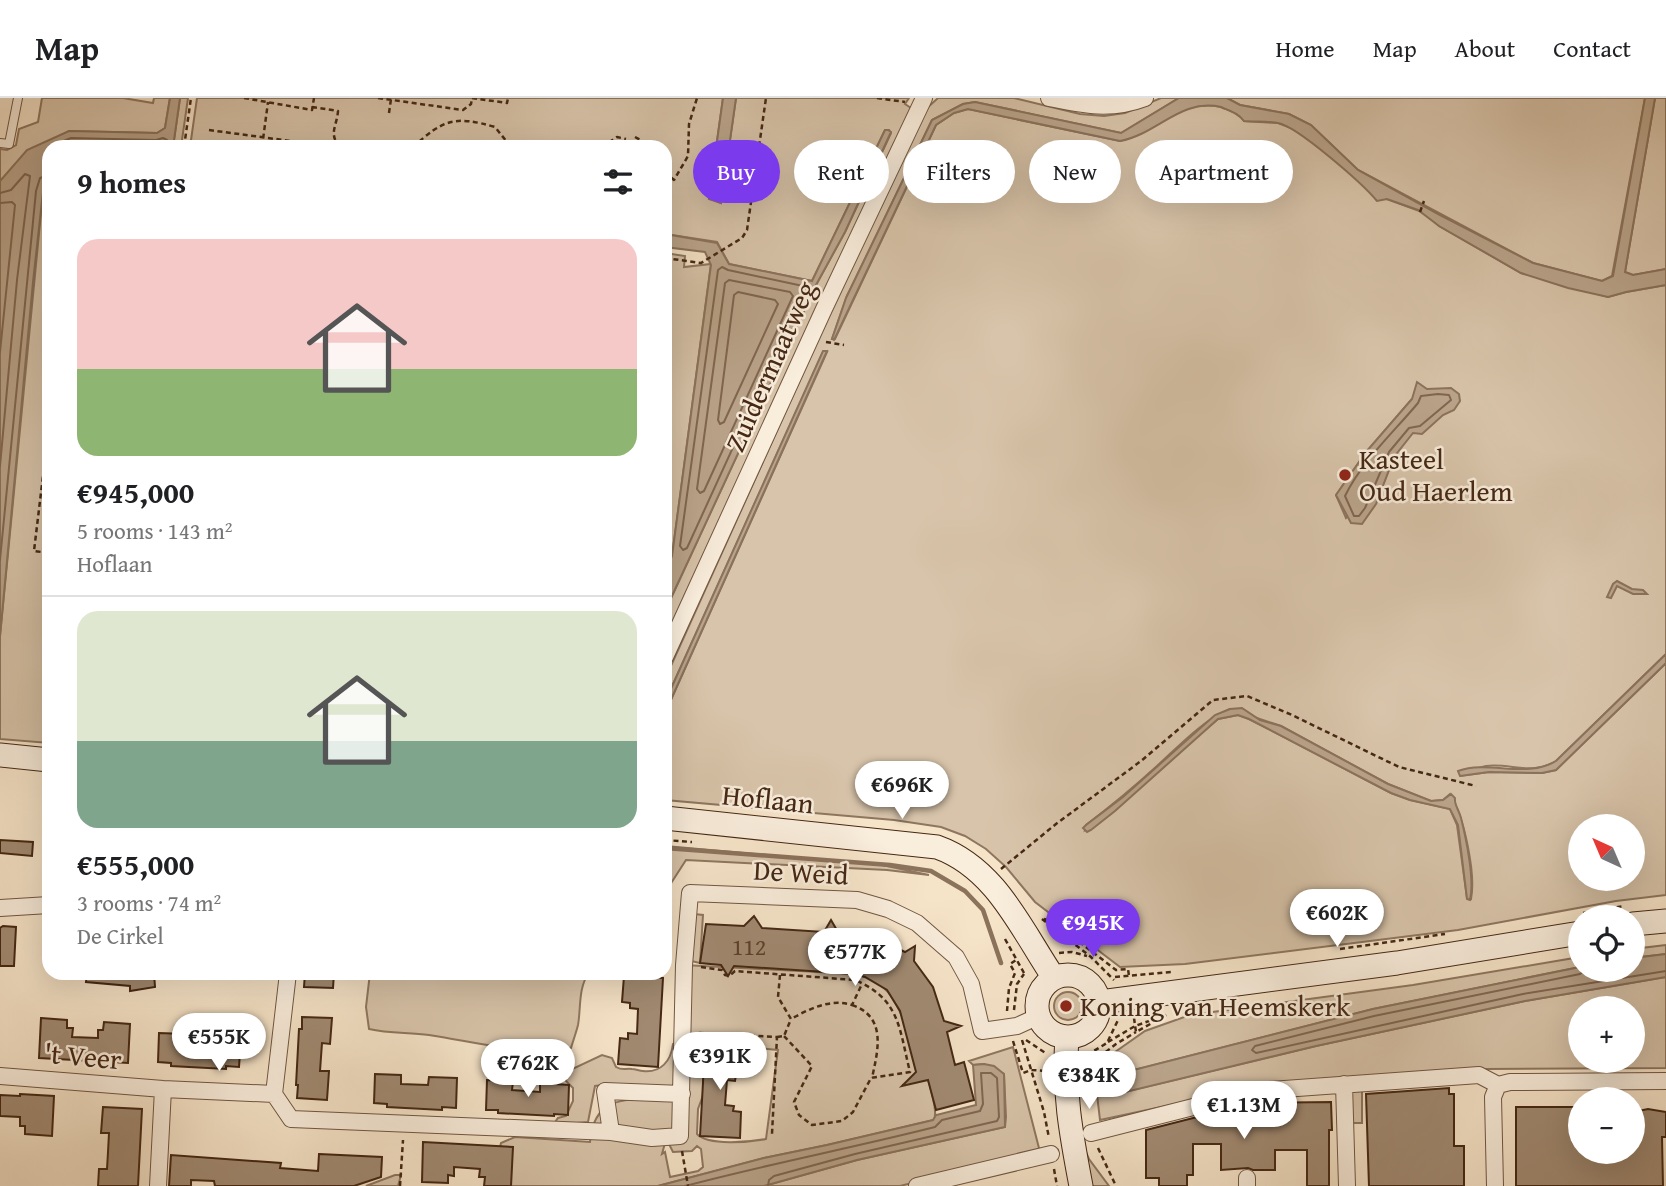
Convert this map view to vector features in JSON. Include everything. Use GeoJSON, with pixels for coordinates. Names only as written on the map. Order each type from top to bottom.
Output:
{"type":"FeatureCollection","features":[{"type":"Feature","properties":{"kind":"main road"},"geometry":{"type":"LineString","coordinates":[[0,755],[42,759]]}},
{"type":"Feature","properties":{"kind":"main road","name":"Hoflaan"},"geometry":{"type":"LineString","coordinates":[[672,819],[937,847],[957,854],[975,866],[1004,900],[1054,978]]}},
{"type":"Feature","properties":{"kind":"main road"},"geometry":{"type":"LineString","coordinates":[[1645,918],[1666,921]]}},
{"type":"Feature","properties":{"kind":"main road"},"geometry":{"type":"LineString","coordinates":[[1100,1002],[1446,956],[1568,926]]}},
{"type":"Feature","properties":{"kind":"main road"},"geometry":{"type":"LineString","coordinates":[[1070,974],[1082,977],[1091,984],[1100,1002],[1097,1018],[1091,1028],[1067,1038],[1049,1031],[1039,1016],[1037,1000],[1041,990],[1054,978],[1070,974]]}},
{"type":"Feature","properties":{"kind":"main road"},"geometry":{"type":"LineString","coordinates":[[1067,1038],[1064,1072],[1067,1111],[1081,1186]]}},
{"type":"Feature","properties":{"kind":"street"},"geometry":{"type":"LineString","coordinates":[[1049,98],[1084,106],[1124,106],[1144,98]]}},
{"type":"Feature","properties":{"kind":"street","name":"Zuidermaatweg"},"geometry":{"type":"LineString","coordinates":[[672,642],[922,101]]}},
{"type":"Feature","properties":{"kind":"street","name":"De Weid"},"geometry":{"type":"LineString","coordinates":[[680,1136],[684,965],[690,893],[857,900],[888,909],[917,923],[956,957],[971,984],[982,1031],[1019,1031],[1039,1016]]}},
{"type":"Feature","properties":{"kind":"street"},"geometry":{"type":"LineString","coordinates":[[0,908],[42,905]]}},
{"type":"Feature","properties":{"kind":"street"},"geometry":{"type":"LineString","coordinates":[[287,980],[274,1094],[291,1119],[611,1132],[652,1138],[680,1136]]}},
{"type":"Feature","properties":{"kind":"street"},"geometry":{"type":"LineString","coordinates":[[1091,1133],[1256,1091],[1479,1075],[1498,1085],[1510,1082],[1666,1081]]}},
{"type":"Feature","properties":{"kind":"street","name":"'t Veer"},"geometry":{"type":"LineString","coordinates":[[0,1076],[163,1089],[274,1094]]}},
{"type":"Feature","properties":{"kind":"street"},"geometry":{"type":"LineString","coordinates":[[1344,1084],[1347,1186]]}},
{"type":"Feature","properties":{"kind":"street"},"geometry":{"type":"LineString","coordinates":[[1494,1186],[1493,1097],[1498,1085]]}},
{"type":"Feature","properties":{"kind":"street"},"geometry":{"type":"LineString","coordinates":[[158,1186],[163,1089]]}},
{"type":"Feature","properties":{"kind":"street"},"geometry":{"type":"LineString","coordinates":[[611,1132],[605,1091],[682,1094]]}},
{"type":"Feature","properties":{"kind":"street"},"geometry":{"type":"LineString","coordinates":[[924,1185],[1051,1154]]}},
{"type":"Feature","properties":{"kind":"lane"},"geometry":{"type":"LineString","coordinates":[[0,143],[9,144],[18,98]]}},
{"type":"Feature","properties":{"kind":"path"},"geometry":{"type":"LineString","coordinates":[[185,140],[191,98]]}},
{"type":"Feature","properties":{"kind":"path"},"geometry":{"type":"LineString","coordinates":[[244,98],[312,110],[314,98]]}},
{"type":"Feature","properties":{"kind":"path"},"geometry":{"type":"LineString","coordinates":[[378,98],[463,110],[471,104],[472,98],[507,103],[508,98]]}},
{"type":"Feature","properties":{"kind":"path"},"geometry":{"type":"LineString","coordinates":[[672,178],[674,180],[688,156],[689,124],[697,98]]}},
{"type":"Feature","properties":{"kind":"path"},"geometry":{"type":"LineString","coordinates":[[672,259],[701,263],[742,237],[747,230],[766,98]]}},
{"type":"Feature","properties":{"kind":"path"},"geometry":{"type":"LineString","coordinates":[[877,98],[922,101]]}},
{"type":"Feature","properties":{"kind":"path"},"geometry":{"type":"LineString","coordinates":[[389,113],[391,99]]}},
{"type":"Feature","properties":{"kind":"path"},"geometry":{"type":"LineString","coordinates":[[264,138],[268,102]]}},
{"type":"Feature","properties":{"kind":"path"},"geometry":{"type":"LineString","coordinates":[[312,107],[338,111],[332,134],[334,140]]}},
{"type":"Feature","properties":{"kind":"path"},"geometry":{"type":"LineString","coordinates":[[421,140],[451,120],[495,127],[505,140]]}},
{"type":"Feature","properties":{"kind":"path"},"geometry":{"type":"LineString","coordinates":[[209,131],[280,140]]}},
{"type":"Feature","properties":{"kind":"path"},"geometry":{"type":"LineString","coordinates":[[613,140],[617,137],[626,139]]}},
{"type":"Feature","properties":{"kind":"path"},"geometry":{"type":"LineString","coordinates":[[635,137],[640,140]]}},
{"type":"Feature","properties":{"kind":"path"},"geometry":{"type":"LineString","coordinates":[[1420,212],[1424,201]]}},
{"type":"Feature","properties":{"kind":"path"},"geometry":{"type":"LineString","coordinates":[[42,484],[34,551],[42,552]]}},
{"type":"Feature","properties":{"kind":"path"},"geometry":{"type":"LineString","coordinates":[[988,880],[1213,700],[1247,696],[1399,767],[1476,786]]}},
{"type":"Feature","properties":{"kind":"path"},"geometry":{"type":"LineString","coordinates":[[1091,957],[1040,918],[1052,921],[1115,970],[1128,969],[1135,1026]]}},
{"type":"Feature","properties":{"kind":"path"},"geometry":{"type":"LineString","coordinates":[[1002,929],[1024,973],[1014,995],[1014,1016],[1044,1112],[1057,1186]]}},
{"type":"Feature","properties":{"kind":"path"},"geometry":{"type":"LineString","coordinates":[[1340,949],[1448,933]]}},
{"type":"Feature","properties":{"kind":"path"},"geometry":{"type":"LineString","coordinates":[[684,965],[722,970],[729,976],[735,971],[855,980],[871,987],[887,1000],[898,1024],[910,1072],[872,1078]]}},
{"type":"Feature","properties":{"kind":"path"},"geometry":{"type":"LineString","coordinates":[[1114,978],[1181,971]]}},
{"type":"Feature","properties":{"kind":"path"},"geometry":{"type":"LineString","coordinates":[[780,975],[778,997],[791,1019]]}},
{"type":"Feature","properties":{"kind":"path"},"geometry":{"type":"LineString","coordinates":[[852,1005],[862,983]]}},
{"type":"Feature","properties":{"kind":"path"},"geometry":{"type":"LineString","coordinates":[[842,1002],[863,1008],[876,1026],[879,1043],[872,1078],[853,1112],[842,1121],[812,1125],[799,1115],[794,1102],[812,1066],[784,1035],[791,1019],[810,1009],[842,1002]]}},
{"type":"Feature","properties":{"kind":"path"},"geometry":{"type":"LineString","coordinates":[[1091,1055],[1135,1026],[1166,1014]]}},
{"type":"Feature","properties":{"kind":"path"},"geometry":{"type":"LineString","coordinates":[[682,1032],[777,1037],[784,1035]]}},
{"type":"Feature","properties":{"kind":"path"},"geometry":{"type":"LineString","coordinates":[[772,1134],[777,1037]]}},
{"type":"Feature","properties":{"kind":"path"},"geometry":{"type":"LineString","coordinates":[[400,1186],[405,1123]]}},
{"type":"Feature","properties":{"kind":"path"},"geometry":{"type":"LineString","coordinates":[[680,1136],[688,1186]]}},
{"type":"Feature","properties":{"kind":"shaded area"},"geometry":{"type":"Polygon","coordinates":[[[42,98],[123,98],[153,103],[154,98],[170,98],[165,128],[157,133],[69,131],[57,140],[42,140],[42,151],[0,181],[0,149],[7,150],[16,145],[19,129],[38,122],[42,98]]]}},
{"type":"Feature","properties":{"kind":"shaded area"},"geometry":{"type":"Polygon","coordinates":[[[180,98],[188,98],[182,140],[174,140],[180,98]]]}},
{"type":"Feature","properties":{"kind":"shaded area"},"geometry":{"type":"Polygon","coordinates":[[[197,98],[723,98],[717,140],[693,140],[693,203],[780,203],[780,140],[730,140],[736,98],[909,98],[905,104],[911,108],[889,156],[889,130],[885,130],[880,140],[794,140],[794,203],[850,203],[812,281],[729,264],[717,242],[672,235],[672,140],[191,140],[197,98]]]}},
{"type":"Feature","properties":{"kind":"shaded area"},"geometry":{"type":"Polygon","coordinates":[[[938,98],[1014,98],[1080,114],[1104,116],[1125,113],[1161,98],[1179,98],[1121,133],[975,102],[963,104],[932,120],[922,140],[910,140],[926,109],[938,98]]]}},
{"type":"Feature","properties":{"kind":"shaded area"},"geometry":{"type":"Polygon","coordinates":[[[1227,98],[1645,98],[1612,276],[1602,281],[1533,263],[1358,170],[1311,125],[1289,114],[1240,105],[1227,98]]]}},
{"type":"Feature","properties":{"kind":"shaded area"},"geometry":{"type":"Polygon","coordinates":[[[1655,98],[1666,98],[1666,269],[1633,275],[1625,272],[1655,98]]]}},
{"type":"Feature","properties":{"kind":"shaded area"},"geometry":{"type":"Polygon","coordinates":[[[1193,107],[1221,107],[1244,121],[1278,123],[1296,130],[1387,199],[1425,213],[1439,226],[1521,273],[1608,297],[1666,285],[1666,654],[1556,761],[1538,768],[1486,766],[1460,776],[1489,772],[1542,773],[1556,770],[1666,663],[1666,895],[1594,905],[1568,905],[1568,910],[1458,930],[1185,964],[1120,967],[1035,902],[1006,867],[986,849],[965,836],[941,827],[894,820],[672,801],[672,697],[827,352],[823,352],[672,686],[672,663],[880,203],[889,203],[889,182],[903,154],[903,180],[847,296],[832,339],[835,339],[903,195],[903,203],[1015,203],[1015,140],[929,140],[936,125],[954,113],[968,109],[1115,140],[1029,140],[1029,203],[1121,203],[1121,141],[1134,137],[1193,107]],[[1412,399],[1366,452],[1336,495],[1346,518],[1384,482],[1412,399]],[[1230,709],[1220,714],[1192,734],[1086,825],[1085,830],[1218,719],[1238,715],[1391,793],[1450,809],[1457,825],[1467,898],[1471,899],[1472,875],[1468,845],[1460,816],[1450,794],[1443,800],[1431,801],[1388,784],[1281,726],[1230,709]]]}},
{"type":"Feature","properties":{"kind":"shaded area"},"geometry":{"type":"Polygon","coordinates":[[[42,202],[42,742],[0,739],[0,636],[42,202]]]}},
{"type":"Feature","properties":{"kind":"shaded area"},"geometry":{"type":"Polygon","coordinates":[[[858,203],[868,203],[672,635],[672,596],[816,285],[858,203]]]}},
{"type":"Feature","properties":{"kind":"shaded area"},"geometry":{"type":"Polygon","coordinates":[[[672,254],[685,256],[684,267],[711,264],[672,556],[672,254]]]}},
{"type":"Feature","properties":{"kind":"shaded area"},"geometry":{"type":"Polygon","coordinates":[[[672,847],[882,865],[929,875],[887,870],[686,860],[672,882],[672,847]]]}},
{"type":"Feature","properties":{"kind":"shaded area"},"geometry":{"type":"Polygon","coordinates":[[[694,914],[703,915],[700,963],[691,961],[694,914]]]}},
{"type":"Feature","properties":{"kind":"shaded area"},"geometry":{"type":"Polygon","coordinates":[[[1666,945],[1666,954],[1645,957],[1645,948],[1666,945]]]}},
{"type":"Feature","properties":{"kind":"shaded area"},"geometry":{"type":"Polygon","coordinates":[[[1568,959],[1568,969],[1373,1009],[1110,1076],[1108,1096],[1316,1046],[1525,1001],[1666,977],[1666,1068],[1645,1068],[1645,996],[1568,996],[1568,1069],[1484,1069],[1246,1089],[1100,1120],[1096,1086],[1098,1064],[1145,1031],[1190,1015],[1413,985],[1568,959]]]}},
{"type":"Feature","properties":{"kind":"shaded area"},"geometry":{"type":"Polygon","coordinates":[[[684,965],[855,974],[865,977],[888,992],[902,1016],[927,1076],[935,1110],[934,1120],[764,1158],[658,1186],[511,1186],[501,1143],[515,1137],[590,1142],[593,1126],[599,1114],[607,1107],[628,1100],[669,1099],[612,1084],[595,1086],[588,1122],[553,1125],[558,1118],[566,1116],[573,1101],[573,1088],[563,1078],[568,1071],[602,1055],[612,1058],[620,1069],[655,1070],[667,1061],[673,1044],[688,1034],[684,965]],[[712,1044],[703,1050],[705,1090],[698,1109],[697,1134],[719,1142],[766,1139],[778,1050],[712,1044]],[[665,1143],[662,1154],[665,1152],[670,1177],[698,1171],[703,1167],[701,1149],[697,1146],[692,1151],[673,1152],[669,1144],[665,1143]]]}},
{"type":"Feature","properties":{"kind":"shaded area"},"geometry":{"type":"Polygon","coordinates":[[[369,980],[585,980],[578,1025],[571,1048],[536,1050],[500,1047],[429,1035],[369,1029],[366,1007],[369,980]]]}},
{"type":"Feature","properties":{"kind":"shaded area"},"geometry":{"type":"Polygon","coordinates":[[[1068,992],[1078,996],[1082,1006],[1078,1016],[1068,1020],[1058,1016],[1054,1006],[1058,996],[1068,992]]]}},
{"type":"Feature","properties":{"kind":"shaded area"},"geometry":{"type":"Polygon","coordinates":[[[1013,1047],[1040,1152],[900,1186],[764,1186],[857,1160],[1005,1127],[1004,1074],[984,1064],[973,1065],[969,1061],[1013,1047]]]}},
{"type":"Feature","properties":{"kind":"shaded area"},"geometry":{"type":"Polygon","coordinates":[[[1346,1085],[1362,1085],[1362,1123],[1347,1123],[1346,1085]]]}},
{"type":"Feature","properties":{"kind":"shaded area"},"geometry":{"type":"Polygon","coordinates":[[[1080,1139],[1089,1159],[1109,1186],[1090,1186],[1080,1139]]]}},
{"type":"Feature","properties":{"kind":"shaded area"},"geometry":{"type":"Polygon","coordinates":[[[401,1175],[398,1186],[366,1186],[401,1175]]]}},
{"type":"Feature","properties":{"kind":"water"},"geometry":{"type":"Polygon","coordinates":[[[170,98],[180,98],[174,140],[49,140],[69,131],[157,133],[165,128],[170,98]]]}},
{"type":"Feature","properties":{"kind":"water"},"geometry":{"type":"Polygon","coordinates":[[[723,98],[736,98],[730,140],[717,140],[723,98]]]}},
{"type":"Feature","properties":{"kind":"water"},"geometry":{"type":"Polygon","coordinates":[[[1179,98],[1227,98],[1240,105],[1289,114],[1311,125],[1358,170],[1440,215],[1533,263],[1602,281],[1613,276],[1645,98],[1655,98],[1625,272],[1633,275],[1666,269],[1666,285],[1608,297],[1521,273],[1439,226],[1418,210],[1387,199],[1377,201],[1300,134],[1274,122],[1244,121],[1221,107],[1206,106],[1181,112],[1134,137],[1121,141],[968,109],[954,113],[936,125],[929,140],[922,140],[932,120],[963,104],[975,102],[1121,133],[1179,98]]]}},
{"type":"Feature","properties":{"kind":"water"},"geometry":{"type":"Polygon","coordinates":[[[885,130],[891,132],[887,140],[880,140],[885,130]]]}},
{"type":"Feature","properties":{"kind":"water"},"geometry":{"type":"Polygon","coordinates":[[[42,143],[42,201],[0,636],[0,181],[27,150],[42,143]]]}},
{"type":"Feature","properties":{"kind":"water"},"geometry":{"type":"Polygon","coordinates":[[[903,180],[903,195],[834,340],[832,339],[846,298],[903,180]]]}},
{"type":"Feature","properties":{"kind":"water"},"geometry":{"type":"Polygon","coordinates":[[[850,203],[858,203],[816,285],[672,596],[672,556],[711,265],[705,252],[672,248],[672,235],[717,243],[729,264],[812,281],[850,203]]]}},
{"type":"Feature","properties":{"kind":"water"},"geometry":{"type":"Polygon","coordinates":[[[823,351],[827,351],[672,697],[672,686],[823,351]]]}},
{"type":"Feature","properties":{"kind":"water"},"geometry":{"type":"Polygon","coordinates":[[[1417,382],[1427,389],[1451,388],[1459,394],[1460,401],[1454,410],[1443,415],[1422,434],[1413,433],[1394,457],[1376,504],[1362,524],[1351,523],[1336,495],[1366,452],[1412,399],[1417,382]]]}},
{"type":"Feature","properties":{"kind":"water"},"geometry":{"type":"Polygon","coordinates":[[[1617,581],[1647,594],[1633,594],[1617,586],[1611,598],[1607,597],[1617,581]]]}},
{"type":"Feature","properties":{"kind":"water"},"geometry":{"type":"Polygon","coordinates":[[[1666,654],[1666,663],[1556,770],[1542,773],[1489,772],[1460,776],[1458,771],[1470,768],[1533,769],[1556,761],[1666,654]]]}},
{"type":"Feature","properties":{"kind":"water"},"geometry":{"type":"Polygon","coordinates":[[[1242,708],[1260,720],[1281,726],[1388,784],[1431,801],[1443,800],[1451,794],[1455,798],[1467,847],[1471,871],[1470,900],[1467,899],[1458,825],[1450,809],[1391,793],[1238,715],[1218,719],[1115,811],[1091,830],[1087,832],[1083,828],[1123,797],[1215,715],[1242,708]]]}},
{"type":"Feature","properties":{"kind":"water"},"geometry":{"type":"Polygon","coordinates":[[[1666,954],[1666,977],[1645,981],[1645,957],[1666,954]]]}},
{"type":"Feature","properties":{"kind":"water"},"geometry":{"type":"Polygon","coordinates":[[[1568,969],[1568,982],[1637,982],[1525,1001],[1316,1046],[1109,1096],[1106,1093],[1110,1076],[1373,1009],[1568,969]]]}},
{"type":"Feature","properties":{"kind":"water"},"geometry":{"type":"Polygon","coordinates":[[[973,1065],[994,1066],[1004,1074],[1005,1127],[857,1160],[764,1186],[658,1186],[764,1158],[933,1120],[936,1115],[976,1105],[973,1065]]]}},
{"type":"Feature","properties":{"kind":"building"},"geometry":{"type":"Polygon","coordinates":[[[0,840],[33,842],[32,856],[0,853],[0,840]]]}},
{"type":"Feature","properties":{"kind":"building"},"geometry":{"type":"Polygon","coordinates":[[[754,916],[762,928],[824,932],[831,920],[838,932],[873,937],[905,952],[915,946],[914,961],[933,987],[944,1021],[961,1026],[947,1032],[955,1065],[964,1062],[974,1100],[936,1110],[928,1080],[902,1086],[916,1072],[900,1011],[887,990],[865,977],[855,974],[734,966],[728,976],[721,965],[700,963],[706,924],[744,926],[754,916]]]}},
{"type":"Feature","properties":{"kind":"building"},"geometry":{"type":"Polygon","coordinates":[[[16,927],[14,966],[0,966],[0,928],[16,927]]]}},
{"type":"Feature","properties":{"kind":"building"},"geometry":{"type":"Polygon","coordinates":[[[154,980],[155,987],[130,991],[130,986],[86,982],[154,980]]]}},
{"type":"Feature","properties":{"kind":"building"},"geometry":{"type":"Polygon","coordinates":[[[304,980],[334,980],[333,988],[304,987],[304,980]]]}},
{"type":"Feature","properties":{"kind":"building"},"geometry":{"type":"Polygon","coordinates":[[[624,980],[663,980],[658,1067],[618,1064],[620,1038],[628,1039],[628,1033],[637,1034],[638,1009],[630,1008],[630,1003],[622,1002],[624,980]]]}},
{"type":"Feature","properties":{"kind":"building"},"geometry":{"type":"Polygon","coordinates":[[[302,1017],[332,1018],[330,1044],[322,1043],[320,1071],[329,1071],[327,1100],[297,1098],[299,1029],[302,1029],[302,1017]]]}},
{"type":"Feature","properties":{"kind":"building"},"geometry":{"type":"Polygon","coordinates":[[[41,1018],[67,1020],[67,1028],[73,1028],[72,1037],[98,1038],[98,1030],[103,1030],[104,1022],[130,1024],[128,1063],[39,1058],[41,1018]]]}},
{"type":"Feature","properties":{"kind":"building"},"geometry":{"type":"Polygon","coordinates":[[[159,1033],[185,1034],[185,1043],[212,1044],[213,1036],[241,1038],[239,1067],[226,1066],[226,1069],[171,1066],[171,1063],[158,1062],[159,1033]]]}},
{"type":"Feature","properties":{"kind":"building"},"geometry":{"type":"Polygon","coordinates":[[[705,1047],[745,1049],[744,1076],[736,1075],[735,1081],[727,1080],[725,1105],[734,1106],[733,1111],[741,1112],[740,1138],[700,1136],[705,1047]]]}},
{"type":"Feature","properties":{"kind":"building"},"geometry":{"type":"Polygon","coordinates":[[[375,1074],[401,1075],[401,1084],[428,1085],[429,1077],[457,1078],[456,1108],[442,1107],[442,1110],[387,1107],[387,1104],[374,1103],[375,1074]]]}},
{"type":"Feature","properties":{"kind":"building"},"geometry":{"type":"Polygon","coordinates":[[[487,1080],[513,1082],[512,1090],[540,1092],[540,1083],[569,1085],[568,1115],[498,1113],[498,1110],[486,1110],[487,1080]]]}},
{"type":"Feature","properties":{"kind":"building"},"geometry":{"type":"Polygon","coordinates":[[[1449,1088],[1449,1094],[1454,1094],[1454,1146],[1464,1146],[1464,1186],[1369,1186],[1366,1094],[1449,1088]]]}},
{"type":"Feature","properties":{"kind":"building"},"geometry":{"type":"Polygon","coordinates":[[[0,1095],[54,1096],[52,1136],[25,1134],[25,1126],[20,1126],[20,1117],[0,1116],[0,1095]]]}},
{"type":"Feature","properties":{"kind":"building"},"geometry":{"type":"Polygon","coordinates":[[[1331,1102],[1329,1186],[1307,1186],[1307,1150],[1275,1150],[1275,1170],[1221,1170],[1221,1144],[1193,1144],[1193,1175],[1187,1175],[1187,1186],[1159,1186],[1159,1178],[1146,1178],[1146,1130],[1201,1116],[1257,1116],[1257,1103],[1331,1102]]]}},
{"type":"Feature","properties":{"kind":"building"},"geometry":{"type":"Polygon","coordinates":[[[103,1107],[142,1109],[138,1186],[98,1186],[99,1169],[107,1169],[109,1133],[101,1133],[103,1107]]]}},
{"type":"Feature","properties":{"kind":"building"},"geometry":{"type":"Polygon","coordinates":[[[1516,1107],[1568,1107],[1568,1164],[1645,1164],[1645,1110],[1666,1112],[1666,1137],[1662,1137],[1663,1186],[1516,1186],[1516,1107]]]}},
{"type":"Feature","properties":{"kind":"building"},"geometry":{"type":"Polygon","coordinates":[[[423,1142],[513,1147],[511,1186],[484,1186],[485,1177],[479,1177],[480,1169],[454,1167],[454,1176],[448,1175],[448,1183],[422,1182],[423,1142]]]}},
{"type":"Feature","properties":{"kind":"building"},"geometry":{"type":"Polygon","coordinates":[[[319,1154],[382,1157],[381,1177],[354,1186],[215,1186],[214,1181],[191,1180],[191,1186],[169,1186],[171,1155],[281,1163],[280,1168],[318,1171],[319,1154]]]}},
{"type":"Feature","properties":{"kind":"waterway"},"geometry":{"type":"LineString","coordinates":[[672,849],[890,865],[931,871],[965,891],[983,910],[1001,963]]}},
{"type":"Feature","properties":{"kind":"place","name":"Kasteel Oud Haerlem"},"geometry":{"type":"Point","coordinates":[1345,475]}},
{"type":"Feature","properties":{"kind":"place","name":"Koning van Heemskerk"},"geometry":{"type":"Point","coordinates":[1066,1006]}}]}
